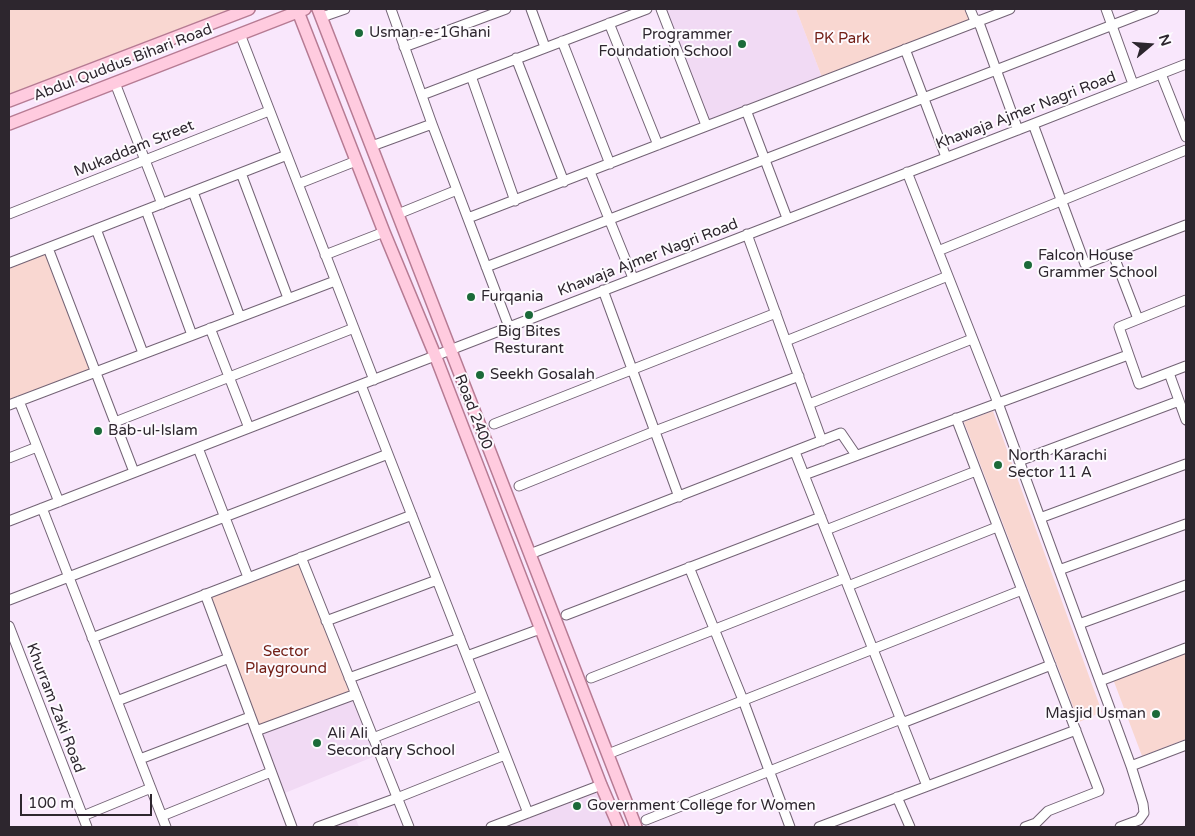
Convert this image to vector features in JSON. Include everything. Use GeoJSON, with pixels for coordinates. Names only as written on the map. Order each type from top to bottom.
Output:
{"type":"FeatureCollection","features":[{"type":"Feature","properties":{"kind":"main road","name":"Abdul Quddus Bihari Road"},"geometry":{"type":"LineString","coordinates":[[9,101],[249,9]]}},
{"type":"Feature","properties":{"kind":"main road","name":"Abdul Quddus Bihari Road"},"geometry":{"type":"LineString","coordinates":[[9,124],[300,10]]}},
{"type":"Feature","properties":{"kind":"main road","name":"Road 2400"},"geometry":{"type":"LineString","coordinates":[[300,10],[356,161],[619,827]]}},
{"type":"Feature","properties":{"kind":"main road","name":"Road 2400"},"geometry":{"type":"LineString","coordinates":[[320,13],[636,827]]}},
{"type":"Feature","properties":{"kind":"street"},"geometry":{"type":"LineString","coordinates":[[320,13],[345,9]]}},
{"type":"Feature","properties":{"kind":"street"},"geometry":{"type":"LineString","coordinates":[[391,9],[508,327]]}},
{"type":"Feature","properties":{"kind":"street"},"geometry":{"type":"LineString","coordinates":[[404,47],[506,9]]}},
{"type":"Feature","properties":{"kind":"street"},"geometry":{"type":"LineString","coordinates":[[531,9],[545,47]]}},
{"type":"Feature","properties":{"kind":"street"},"geometry":{"type":"LineString","coordinates":[[422,95],[647,9]]}},
{"type":"Feature","properties":{"kind":"street"},"geometry":{"type":"LineString","coordinates":[[661,9],[706,125]]}},
{"type":"Feature","properties":{"kind":"street"},"geometry":{"type":"LineString","coordinates":[[970,9],[977,21],[997,71],[1018,130]]}},
{"type":"Feature","properties":{"kind":"street"},"geometry":{"type":"LineString","coordinates":[[468,218],[1010,9]]}},
{"type":"Feature","properties":{"kind":"street"},"geometry":{"type":"LineString","coordinates":[[1106,9],[1133,84]]}},
{"type":"Feature","properties":{"kind":"street"},"geometry":{"type":"LineString","coordinates":[[486,267],[1154,9]]}},
{"type":"Feature","properties":{"kind":"street"},"geometry":{"type":"LineString","coordinates":[[610,23],[658,145]]}},
{"type":"Feature","properties":{"kind":"street"},"geometry":{"type":"LineString","coordinates":[[240,34],[374,380]]}},
{"type":"Feature","properties":{"kind":"street"},"geometry":{"type":"LineString","coordinates":[[562,41],[610,164]]}},
{"type":"Feature","properties":{"kind":"street"},"geometry":{"type":"LineString","coordinates":[[905,49],[946,157]]}},
{"type":"Feature","properties":{"kind":"street"},"geometry":{"type":"LineString","coordinates":[[516,58],[564,182]]}},
{"type":"Feature","properties":{"kind":"street","name":"Khawaja Ajmer Nagri Road"},"geometry":{"type":"LineString","coordinates":[[9,521],[1186,64]]}},
{"type":"Feature","properties":{"kind":"street"},"geometry":{"type":"LineString","coordinates":[[1161,74],[1186,137]]}},
{"type":"Feature","properties":{"kind":"street"},"geometry":{"type":"LineString","coordinates":[[470,76],[516,201]]}},
{"type":"Feature","properties":{"kind":"street"},"geometry":{"type":"LineString","coordinates":[[116,83],[162,204]]}},
{"type":"Feature","properties":{"kind":"street"},"geometry":{"type":"LineString","coordinates":[[746,110],[787,218]]}},
{"type":"Feature","properties":{"kind":"street","name":"Mukaddam Street"},"geometry":{"type":"LineString","coordinates":[[9,214],[269,111]]}},
{"type":"Feature","properties":{"kind":"street"},"geometry":{"type":"LineString","coordinates":[[372,146],[432,124]]}},
{"type":"Feature","properties":{"kind":"street"},"geometry":{"type":"LineString","coordinates":[[1034,124],[1085,264],[1186,225]]}},
{"type":"Feature","properties":{"kind":"street"},"geometry":{"type":"LineString","coordinates":[[938,251],[1186,150]]}},
{"type":"Feature","properties":{"kind":"street"},"geometry":{"type":"LineString","coordinates":[[9,264],[287,155]]}},
{"type":"Feature","properties":{"kind":"street"},"geometry":{"type":"LineString","coordinates":[[298,184],[356,161]]}},
{"type":"Feature","properties":{"kind":"street"},"geometry":{"type":"LineString","coordinates":[[590,172],[633,278]]}},
{"type":"Feature","properties":{"kind":"street"},"geometry":{"type":"LineString","coordinates":[[907,172],[998,403],[1131,766],[1144,813],[1138,820],[1120,827]]}},
{"type":"Feature","properties":{"kind":"street"},"geometry":{"type":"LineString","coordinates":[[241,173],[288,298]]}},
{"type":"Feature","properties":{"kind":"street"},"geometry":{"type":"LineString","coordinates":[[398,214],[458,190]]}},
{"type":"Feature","properties":{"kind":"street"},"geometry":{"type":"LineString","coordinates":[[193,192],[240,317]]}},
{"type":"Feature","properties":{"kind":"street"},"geometry":{"type":"LineString","coordinates":[[146,210],[192,335]]}},
{"type":"Feature","properties":{"kind":"street"},"geometry":{"type":"LineString","coordinates":[[96,230],[143,353]]}},
{"type":"Feature","properties":{"kind":"street"},"geometry":{"type":"LineString","coordinates":[[326,255],[384,232]]}},
{"type":"Feature","properties":{"kind":"street"},"geometry":{"type":"LineString","coordinates":[[747,234],[822,441]]}},
{"type":"Feature","properties":{"kind":"street"},"geometry":{"type":"LineString","coordinates":[[48,248],[134,472]]}},
{"type":"Feature","properties":{"kind":"street"},"geometry":{"type":"LineString","coordinates":[[1113,254],[1138,319]]}},
{"type":"Feature","properties":{"kind":"street"},"geometry":{"type":"LineString","coordinates":[[786,341],[948,276]]}},
{"type":"Feature","properties":{"kind":"street"},"geometry":{"type":"LineString","coordinates":[[9,405],[335,280]]}},
{"type":"Feature","properties":{"kind":"street"},"geometry":{"type":"LineString","coordinates":[[603,290],[679,497]]}},
{"type":"Feature","properties":{"kind":"street"},"geometry":{"type":"LineString","coordinates":[[1186,300],[1119,327],[1139,384],[1186,366]]}},
{"type":"Feature","properties":{"kind":"street"},"geometry":{"type":"LineString","coordinates":[[494,424],[776,313]]}},
{"type":"Feature","properties":{"kind":"street"},"geometry":{"type":"LineString","coordinates":[[210,328],[249,428]]}},
{"type":"Feature","properties":{"kind":"street"},"geometry":{"type":"LineString","coordinates":[[115,422],[354,328]]}},
{"type":"Feature","properties":{"kind":"street"},"geometry":{"type":"LineString","coordinates":[[809,404],[972,339]]}},
{"type":"Feature","properties":{"kind":"street"},"geometry":{"type":"LineString","coordinates":[[804,475],[1128,355]]}},
{"type":"Feature","properties":{"kind":"street"},"geometry":{"type":"LineString","coordinates":[[1170,373],[1186,420]]}},
{"type":"Feature","properties":{"kind":"street"},"geometry":{"type":"LineString","coordinates":[[519,486],[799,376]]}},
{"type":"Feature","properties":{"kind":"street"},"geometry":{"type":"LineString","coordinates":[[361,385],[528,813]]}},
{"type":"Feature","properties":{"kind":"street"},"geometry":{"type":"LineString","coordinates":[[1019,461],[1180,400]]}},
{"type":"Feature","properties":{"kind":"street"},"geometry":{"type":"LineString","coordinates":[[19,401],[59,502]]}},
{"type":"Feature","properties":{"kind":"street"},"geometry":{"type":"LineString","coordinates":[[956,418],[1100,791],[1048,811],[1037,825],[1024,827]]}},
{"type":"Feature","properties":{"kind":"street"},"geometry":{"type":"LineString","coordinates":[[530,554],[841,433],[856,456]]}},
{"type":"Feature","properties":{"kind":"street"},"geometry":{"type":"LineString","coordinates":[[9,458],[37,447]]}},
{"type":"Feature","properties":{"kind":"street"},"geometry":{"type":"LineString","coordinates":[[198,448],[248,577]]}},
{"type":"Feature","properties":{"kind":"street"},"geometry":{"type":"LineString","coordinates":[[795,452],[927,786]]}},
{"type":"Feature","properties":{"kind":"street"},"geometry":{"type":"LineString","coordinates":[[9,600],[388,454]]}},
{"type":"Feature","properties":{"kind":"street"},"geometry":{"type":"LineString","coordinates":[[1040,518],[1186,464]]}},
{"type":"Feature","properties":{"kind":"street"},"geometry":{"type":"LineString","coordinates":[[826,530],[976,471]]}},
{"type":"Feature","properties":{"kind":"street"},"geometry":{"type":"LineString","coordinates":[[42,508],[166,827]]}},
{"type":"Feature","properties":{"kind":"street"},"geometry":{"type":"LineString","coordinates":[[92,638],[412,516]]}},
{"type":"Feature","properties":{"kind":"street"},"geometry":{"type":"LineString","coordinates":[[566,615],[821,517]]}},
{"type":"Feature","properties":{"kind":"street"},"geometry":{"type":"LineString","coordinates":[[1059,570],[1186,524]]}},
{"type":"Feature","properties":{"kind":"street"},"geometry":{"type":"LineString","coordinates":[[591,678],[714,630],[997,527]]}},
{"type":"Feature","properties":{"kind":"street"},"geometry":{"type":"LineString","coordinates":[[301,557],[409,827]]}},
{"type":"Feature","properties":{"kind":"street"},"geometry":{"type":"LineString","coordinates":[[689,567],[743,700],[790,827]]}},
{"type":"Feature","properties":{"kind":"street"},"geometry":{"type":"LineString","coordinates":[[326,621],[438,580]]}},
{"type":"Feature","properties":{"kind":"street"},"geometry":{"type":"LineString","coordinates":[[1079,624],[1186,585]]}},
{"type":"Feature","properties":{"kind":"street"},"geometry":{"type":"LineString","coordinates":[[608,754],[1022,590]]}},
{"type":"Feature","properties":{"kind":"street"},"geometry":{"type":"LineString","coordinates":[[205,594],[292,827]]}},
{"type":"Feature","properties":{"kind":"street","name":"Khurram Zaki Road"},"geometry":{"type":"LineString","coordinates":[[9,626],[87,827]]}},
{"type":"Feature","properties":{"kind":"street"},"geometry":{"type":"LineString","coordinates":[[467,656],[540,629]]}},
{"type":"Feature","properties":{"kind":"street"},"geometry":{"type":"LineString","coordinates":[[349,678],[460,638]]}},
{"type":"Feature","properties":{"kind":"street"},"geometry":{"type":"LineString","coordinates":[[1100,681],[1186,648]]}},
{"type":"Feature","properties":{"kind":"street"},"geometry":{"type":"LineString","coordinates":[[117,701],[229,658]]}},
{"type":"Feature","properties":{"kind":"street"},"geometry":{"type":"LineString","coordinates":[[646,820],[1051,665]]}},
{"type":"Feature","properties":{"kind":"street"},"geometry":{"type":"LineString","coordinates":[[256,731],[356,694]]}},
{"type":"Feature","properties":{"kind":"street"},"geometry":{"type":"LineString","coordinates":[[373,738],[482,695]]}},
{"type":"Feature","properties":{"kind":"street"},"geometry":{"type":"LineString","coordinates":[[140,760],[250,717]]}},
{"type":"Feature","properties":{"kind":"street"},"geometry":{"type":"LineString","coordinates":[[819,827],[1076,730]]}},
{"type":"Feature","properties":{"kind":"street"},"geometry":{"type":"LineString","coordinates":[[1131,766],[1186,745]]}},
{"type":"Feature","properties":{"kind":"street"},"geometry":{"type":"LineString","coordinates":[[318,827],[505,755]]}},
{"type":"Feature","properties":{"kind":"street"},"geometry":{"type":"LineString","coordinates":[[162,816],[271,772]]}},
{"type":"Feature","properties":{"kind":"street"},"geometry":{"type":"LineString","coordinates":[[491,827],[601,785]]}},
{"type":"Feature","properties":{"kind":"street"},"geometry":{"type":"LineString","coordinates":[[83,816],[151,788]]}},
{"type":"Feature","properties":{"kind":"street"},"geometry":{"type":"LineString","coordinates":[[897,797],[910,827]]}},
{"type":"Feature","properties":{"kind":"shaded area","name":"Programmer Foundation School"},"geometry":{"type":"Polygon","coordinates":[[[662,9],[796,9],[823,80],[706,125],[662,9]]]}},
{"type":"Feature","properties":{"kind":"shaded area","name":"Ali Ali Secondary School"},"geometry":{"type":"Polygon","coordinates":[[[356,694],[380,754],[280,795],[256,731],[356,694]]]}},
{"type":"Feature","properties":{"kind":"shaded area","name":"Government College for Women"},"geometry":{"type":"Polygon","coordinates":[[[601,785],[617,827],[491,827],[601,785]]]}},
{"type":"Feature","properties":{"kind":"shaded area"},"geometry":{"type":"Polygon","coordinates":[[[354,814],[359,827],[318,827],[354,814]]]}},
{"type":"Feature","properties":{"kind":"green space"},"geometry":{"type":"Polygon","coordinates":[[[9,9],[249,9],[9,101],[9,9]]]}},
{"type":"Feature","properties":{"kind":"green space","name":"PK Park"},"geometry":{"type":"Polygon","coordinates":[[[796,9],[973,9],[978,20],[823,80],[796,9]]]}},
{"type":"Feature","properties":{"kind":"green space"},"geometry":{"type":"Polygon","coordinates":[[[48,248],[95,371],[9,405],[9,263],[48,248]]]}},
{"type":"Feature","properties":{"kind":"green space"},"geometry":{"type":"Polygon","coordinates":[[[993,411],[1102,712],[1079,722],[964,422],[993,411]]]}},
{"type":"Feature","properties":{"kind":"green space","name":"Sector Playground"},"geometry":{"type":"Polygon","coordinates":[[[301,557],[356,694],[256,731],[205,594],[301,557]]]}},
{"type":"Feature","properties":{"kind":"green space","name":"Masjid Usman"},"geometry":{"type":"Polygon","coordinates":[[[1184,652],[1186,658],[1186,739],[1142,756],[1113,679],[1184,652]]]}},
{"type":"Feature","properties":{"kind":"place","name":"Usman-e-1Ghani"},"geometry":{"type":"Point","coordinates":[359,33]}},
{"type":"Feature","properties":{"kind":"place","name":"Programmer Foundation School"},"geometry":{"type":"Point","coordinates":[742,44]}},
{"type":"Feature","properties":{"kind":"place","name":"Falcon House Grammer School"},"geometry":{"type":"Point","coordinates":[1028,265]}},
{"type":"Feature","properties":{"kind":"place","name":"Furqania"},"geometry":{"type":"Point","coordinates":[471,297]}},
{"type":"Feature","properties":{"kind":"place","name":"Big Bites Resturant"},"geometry":{"type":"Point","coordinates":[529,315]}},
{"type":"Feature","properties":{"kind":"place","name":"Seekh Gosalah"},"geometry":{"type":"Point","coordinates":[480,375]}},
{"type":"Feature","properties":{"kind":"place","name":"Bab-ul-Islam"},"geometry":{"type":"Point","coordinates":[98,431]}},
{"type":"Feature","properties":{"kind":"place","name":"North Karachi Sector 11 A"},"geometry":{"type":"Point","coordinates":[998,465]}},
{"type":"Feature","properties":{"kind":"place","name":"Masjid Usman"},"geometry":{"type":"Point","coordinates":[1156,714]}},
{"type":"Feature","properties":{"kind":"place","name":"Ali Ali Secondary School"},"geometry":{"type":"Point","coordinates":[317,743]}},
{"type":"Feature","properties":{"kind":"place","name":"Government College for Women"},"geometry":{"type":"Point","coordinates":[577,806]}}]}
